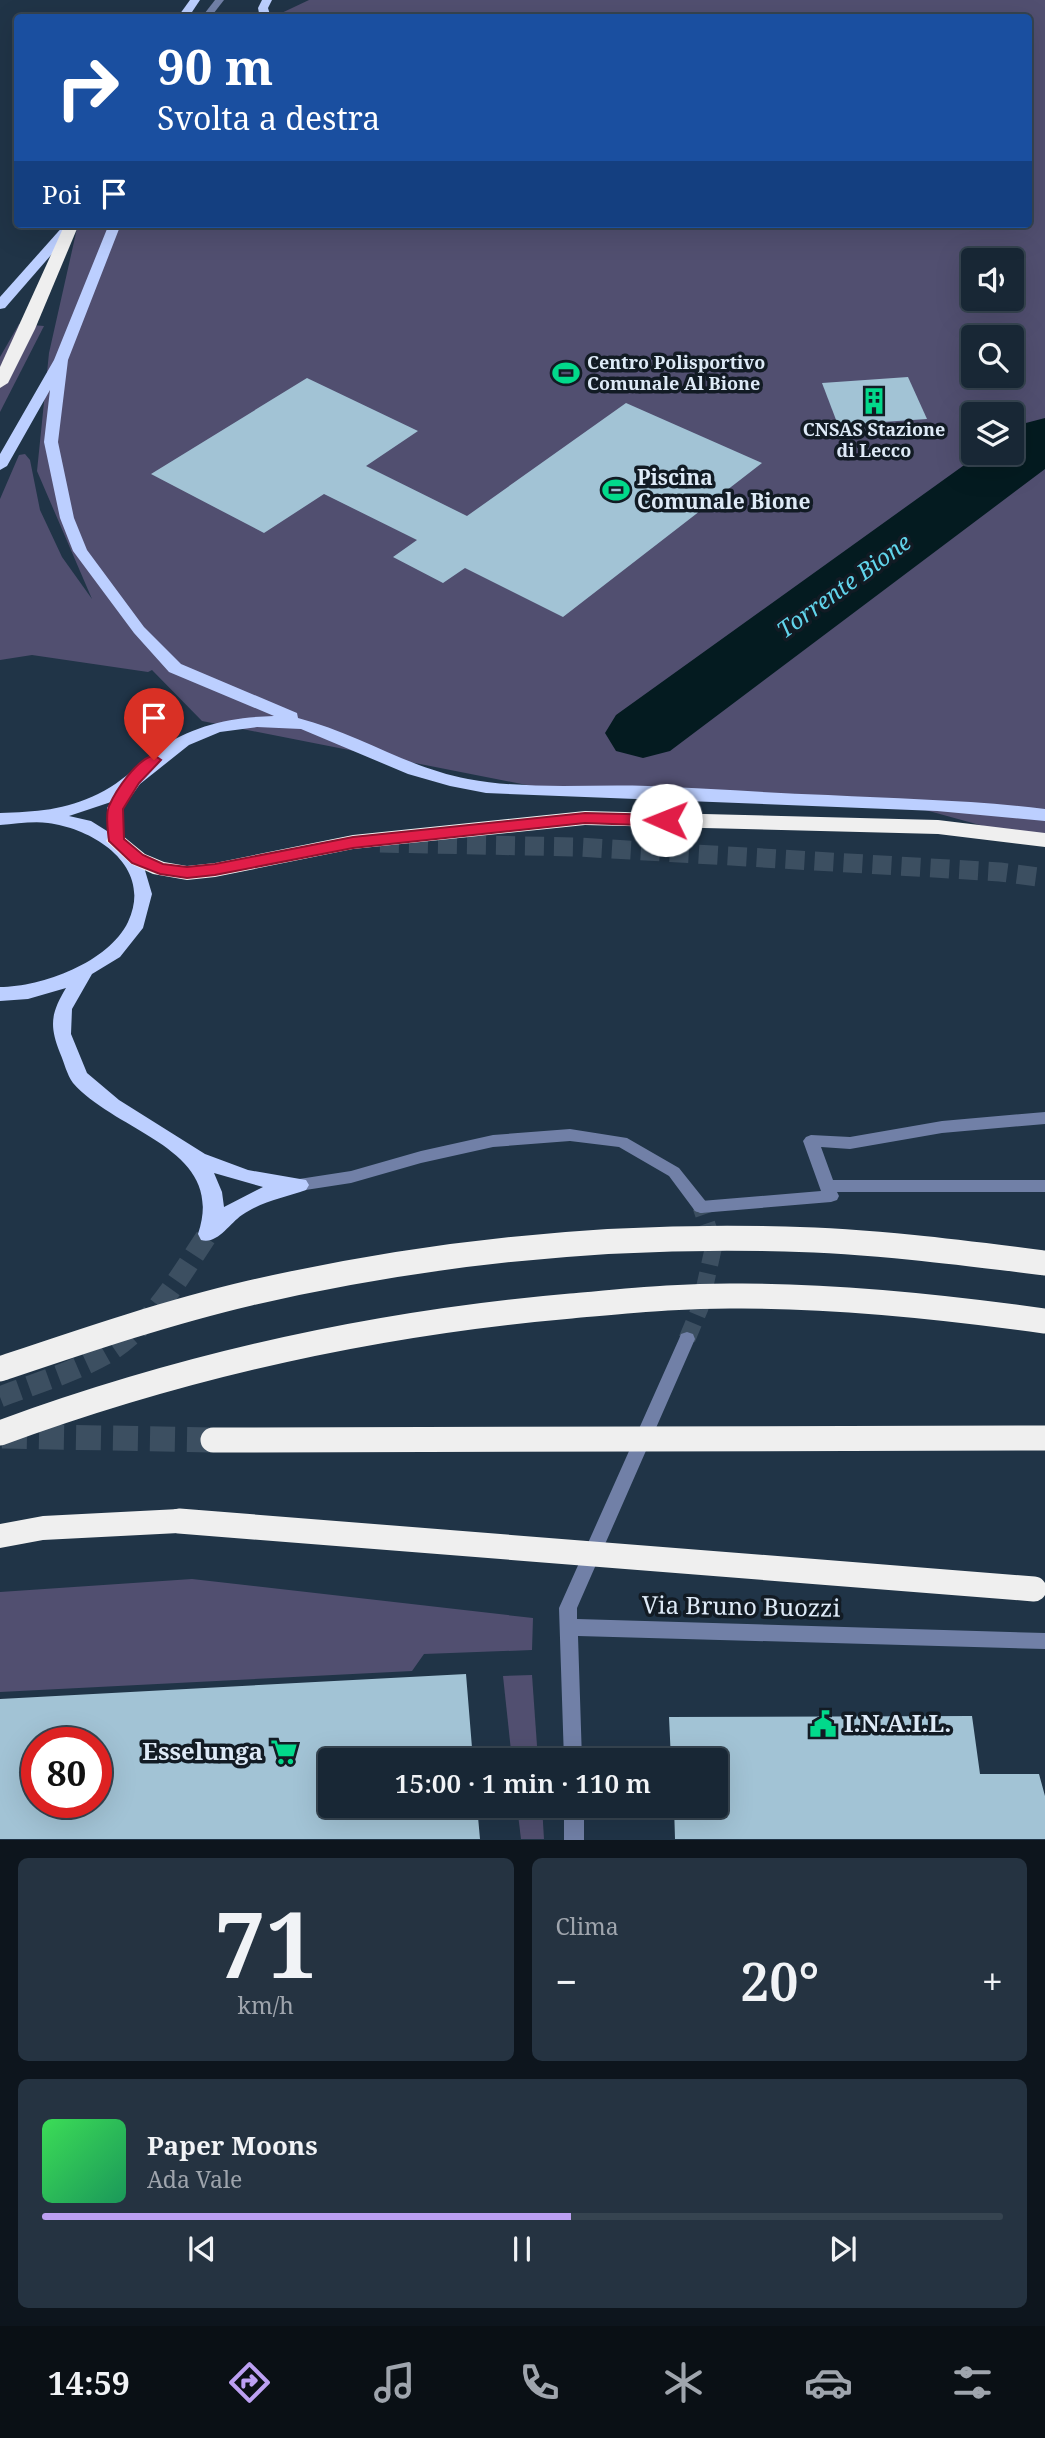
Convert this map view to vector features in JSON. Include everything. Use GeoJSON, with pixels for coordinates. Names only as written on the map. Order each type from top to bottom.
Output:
{"type":"FeatureCollection","features":[{"type":"Feature","properties":{"kind":"highway"},"geometry":{"type":"LineString","coordinates":[[0,383],[27,329],[70,228]]}},
{"type":"Feature","properties":{"kind":"highway"},"geometry":{"type":"LineString","coordinates":[[116,841],[138,859],[160,869],[187,873],[215,870],[353,842],[585,818],[938,827],[1045,840]]}},
{"type":"Feature","properties":{"kind":"highway"},"geometry":{"type":"LineString","coordinates":[[0,1369],[50,1349],[209,1303],[343,1273],[503,1251],[677,1239],[856,1241],[1045,1263]]}},
{"type":"Feature","properties":{"kind":"highway"},"geometry":{"type":"LineString","coordinates":[[0,1433],[159,1378],[268,1351],[509,1310],[761,1296],[874,1301],[1045,1321]]}},
{"type":"Feature","properties":{"kind":"highway"},"geometry":{"type":"LineString","coordinates":[[213,1440],[1045,1438]]}},
{"type":"Feature","properties":{"kind":"highway"},"geometry":{"type":"LineString","coordinates":[[0,1536],[43,1528],[179,1521],[1034,1590]]}},
{"type":"Feature","properties":{"kind":"main road"},"geometry":{"type":"LineString","coordinates":[[0,305],[68,228]]}},
{"type":"Feature","properties":{"kind":"main road"},"geometry":{"type":"LineString","coordinates":[[0,466],[61,360],[113,228]]}},
{"type":"Feature","properties":{"kind":"main road"},"geometry":{"type":"LineString","coordinates":[[61,360],[51,442],[66,518],[80,551],[103,585],[139,630],[175,668],[346,742],[426,773],[482,787],[560,793],[624,791],[954,806],[1045,815]]}},
{"type":"Feature","properties":{"kind":"main road"},"geometry":{"type":"LineString","coordinates":[[4,817],[69,811],[114,794],[173,746],[191,735],[223,725],[284,721],[323,730]]}},
{"type":"Feature","properties":{"kind":"main road"},"geometry":{"type":"LineString","coordinates":[[116,841],[116,808],[134,780]]}},
{"type":"Feature","properties":{"kind":"main road"},"geometry":{"type":"LineString","coordinates":[[0,994],[34,990],[84,972],[105,959],[122,943],[135,925],[141,907],[143,888],[139,870],[130,855],[116,841],[79,822],[32,816]]}},
{"type":"Feature","properties":{"kind":"main road"},"geometry":{"type":"LineString","coordinates":[[84,972],[63,1010],[62,1034],[79,1077],[112,1104],[188,1152],[247,1177],[305,1184]]}},
{"type":"Feature","properties":{"kind":"main road"},"geometry":{"type":"LineString","coordinates":[[188,1152],[207,1173],[216,1197],[208,1234],[224,1216],[250,1199],[305,1184]]}},
{"type":"Feature","properties":{"kind":"street"},"geometry":{"type":"LineString","coordinates":[[208,14],[220,0]]}},
{"type":"Feature","properties":{"kind":"street"},"geometry":{"type":"LineString","coordinates":[[305,1184],[351,1177],[421,1157],[493,1141],[570,1135],[622,1142],[674,1172],[701,1207],[831,1196],[811,1141],[850,1143],[942,1127],[1045,1118]]}},
{"type":"Feature","properties":{"kind":"street"},"geometry":{"type":"LineString","coordinates":[[826,1186],[1045,1186]]}},
{"type":"Feature","properties":{"kind":"street"},"geometry":{"type":"LineString","coordinates":[[573,1748],[568,1608],[687,1339]]}},
{"type":"Feature","properties":{"kind":"street","name":"Via Bruno Buozzi"},"geometry":{"type":"LineString","coordinates":[[569,1627],[1045,1641]]}},
{"type":"Feature","properties":{"kind":"street"},"geometry":{"type":"LineString","coordinates":[[574,1818],[574,1839]]}},
{"type":"Feature","properties":{"kind":"shaded area","name":"Centro Polisportivo Comunale Al Bione"},"geometry":{"type":"Polygon","coordinates":[[[309,0],[1045,0],[1045,843],[918,808],[562,792],[202,721],[152,670],[148,672],[32,655],[0,660],[0,499],[19,455],[25,454],[30,460],[40,510],[62,557],[92,599],[37,471],[49,353],[77,228],[1032,228],[1032,14],[279,14],[309,0]]]}},
{"type":"Feature","properties":{"kind":"shaded area"},"geometry":{"type":"Polygon","coordinates":[[[19,324],[44,326],[0,412],[0,357],[19,324]]]}},
{"type":"Feature","properties":{"kind":"shaded area"},"geometry":{"type":"Polygon","coordinates":[[[192,1579],[533,1618],[532,1650],[424,1654],[412,1671],[0,1692],[0,1592],[192,1579]]]}},
{"type":"Feature","properties":{"kind":"shaded area"},"geometry":{"type":"Polygon","coordinates":[[[532,1675],[537,1748],[511,1748],[503,1676],[532,1675]]]}},
{"type":"Feature","properties":{"kind":"shaded area"},"geometry":{"type":"Polygon","coordinates":[[[518,1818],[543,1818],[544,1839],[521,1839],[518,1818]]]}},
{"type":"Feature","properties":{"kind":"building","name":"CNSAS Stazione di Lecco"},"geometry":{"type":"Polygon","coordinates":[[[908,377],[927,419],[838,425],[822,383],[908,377]]]}},
{"type":"Feature","properties":{"kind":"building"},"geometry":{"type":"Polygon","coordinates":[[[307,378],[418,431],[366,466],[467,516],[626,403],[762,463],[563,617],[465,568],[443,583],[393,557],[417,540],[324,494],[264,533],[151,474],[307,378]]]}},
{"type":"Feature","properties":{"kind":"building","name":"Esselunga"},"geometry":{"type":"Polygon","coordinates":[[[466,1674],[472,1748],[318,1748],[318,1818],[478,1818],[480,1839],[0,1839],[0,1699],[466,1674]]]}},
{"type":"Feature","properties":{"kind":"building"},"geometry":{"type":"Polygon","coordinates":[[[972,1716],[980,1774],[1039,1774],[1045,1796],[1045,1839],[675,1839],[674,1818],[728,1818],[728,1748],[670,1748],[669,1717],[972,1716]]]}},
{"type":"Feature","properties":{"kind":"waterway","name":"Torrente Bione"},"geometry":{"type":"LineString","coordinates":[[643,733],[1045,438]]}},
{"type":"Feature","properties":{"kind":"tunnel"},"geometry":{"type":"LineString","coordinates":[[380,843],[578,847],[1000,872],[1045,878]]}},
{"type":"Feature","properties":{"kind":"tunnel"},"geometry":{"type":"LineString","coordinates":[[687,1339],[700,1308],[714,1245],[701,1207]]}},
{"type":"Feature","properties":{"kind":"tunnel"},"geometry":{"type":"LineString","coordinates":[[0,1397],[83,1366],[125,1341],[164,1298],[208,1234]]}},
{"type":"Feature","properties":{"kind":"tunnel"},"geometry":{"type":"LineString","coordinates":[[2,1436],[213,1440]]}},
{"type":"Feature","properties":{"kind":"place","name":"Centro Polisportivo Comunale Al Bione"},"geometry":{"type":"Point","coordinates":[566,373]}},
{"type":"Feature","properties":{"kind":"place","name":"CNSAS Stazione di Lecco"},"geometry":{"type":"Point","coordinates":[874,401]}},
{"type":"Feature","properties":{"kind":"place","name":"Piscina Comunale Bione"},"geometry":{"type":"Point","coordinates":[616,490]}},
{"type":"Feature","properties":{"kind":"place","name":"I.N.A.I.L."},"geometry":{"type":"Point","coordinates":[823,1724]}},
{"type":"Feature","properties":{"kind":"place","name":"Esselunga"},"geometry":{"type":"Point","coordinates":[284,1752]}},
{"type":"Feature","properties":{"kind":"route"},"geometry":{"type":"LineString","coordinates":[[154,760],[134,780],[116,808],[116,841],[138,859],[160,869],[187,873],[215,870],[353,842],[585,818],[666,820]]}}]}
